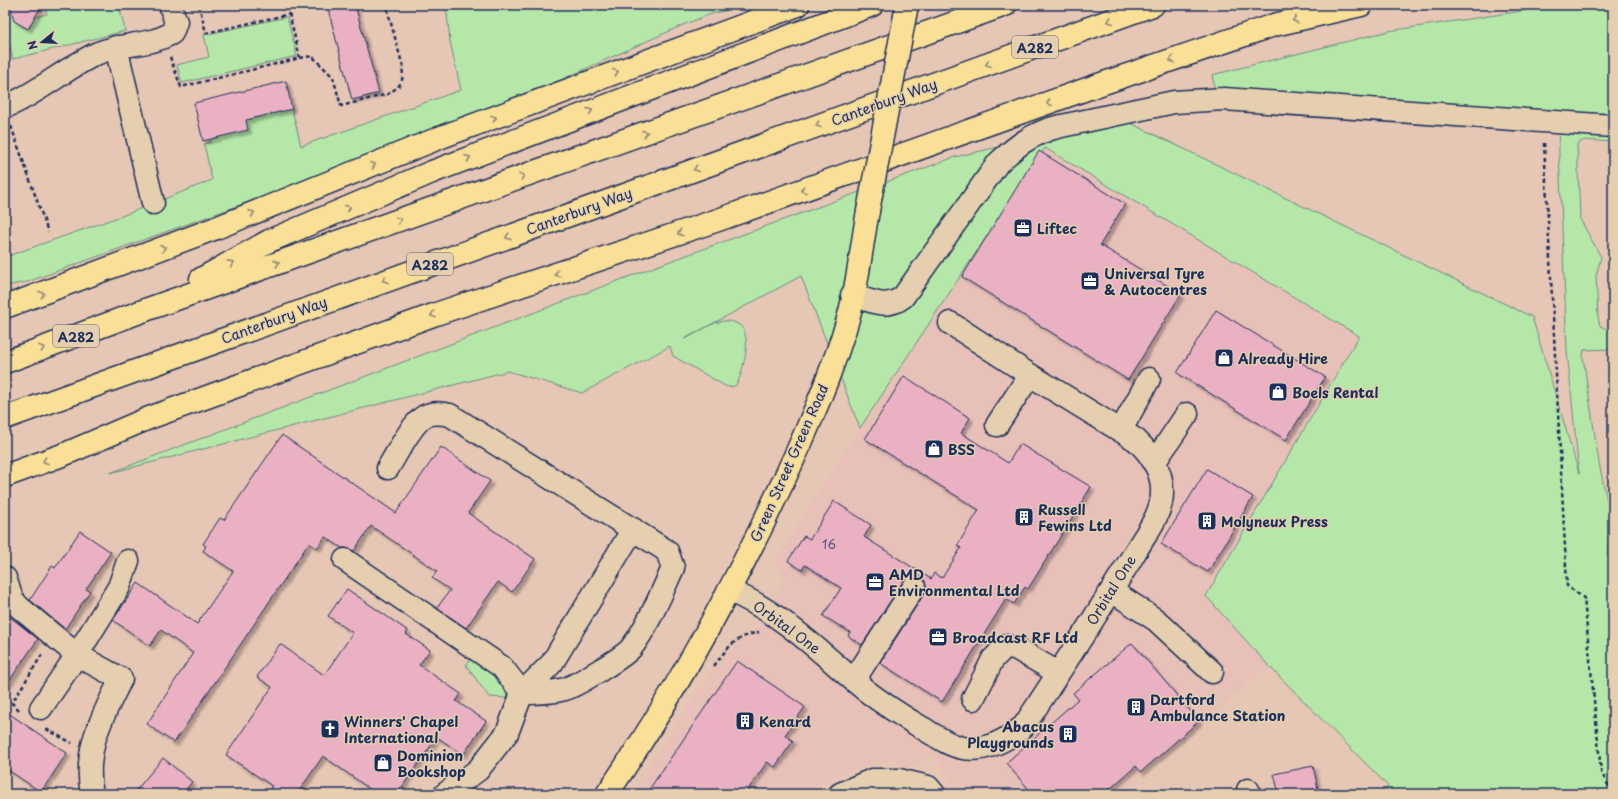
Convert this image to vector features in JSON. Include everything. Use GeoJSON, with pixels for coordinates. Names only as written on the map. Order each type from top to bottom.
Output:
{"type":"FeatureCollection","features":[{"type":"Feature","properties":{"kind":"main road"},"geometry":{"type":"LineString","coordinates":[[5,307],[216,228],[444,136],[798,5]]}},
{"type":"Feature","properties":{"kind":"main road"},"geometry":{"type":"LineString","coordinates":[[148,309],[269,241],[432,172],[872,5]]}},
{"type":"Feature","properties":{"kind":"main road","name":"Green Street Green Road"},"geometry":{"type":"LineString","coordinates":[[607,794],[689,664],[730,591],[815,411],[845,327],[907,5]]}},
{"type":"Feature","properties":{"kind":"main road","name":"A282"},"geometry":{"type":"LineString","coordinates":[[5,362],[148,309],[1005,5]]}},
{"type":"Feature","properties":{"kind":"main road"},"geometry":{"type":"LineString","coordinates":[[5,476],[64,454],[156,415],[429,317],[711,222],[1098,85],[1274,25],[1360,5]]}},
{"type":"Feature","properties":{"kind":"main road","name":"Canterbury Way"},"geometry":{"type":"LineString","coordinates":[[5,418],[1153,6]]}},
{"type":"Feature","properties":{"kind":"street"},"geometry":{"type":"LineString","coordinates":[[8,116],[29,96],[88,59],[116,47],[157,39],[172,33],[176,22],[170,5]]}},
{"type":"Feature","properties":{"kind":"street"},"geometry":{"type":"LineString","coordinates":[[116,47],[153,203]]}},
{"type":"Feature","properties":{"kind":"street"},"geometry":{"type":"LineString","coordinates":[[852,295],[885,305],[895,304],[904,297],[998,163],[1013,148],[1038,132],[1057,127],[1174,102],[1224,99],[1613,126]]}},
{"type":"Feature","properties":{"kind":"street","name":"Orbital One"},"geometry":{"type":"LineString","coordinates":[[730,591],[762,606],[805,638],[854,680],[906,719],[950,744],[963,748],[977,748],[993,744],[1010,737],[1024,726],[1112,591],[1155,518],[1160,507],[1162,493],[1158,468],[1149,452],[1141,444],[1121,430],[1030,375],[950,322]]}},
{"type":"Feature","properties":{"kind":"street"},"geometry":{"type":"LineString","coordinates":[[997,425],[1030,375]]}},
{"type":"Feature","properties":{"kind":"street"},"geometry":{"type":"LineString","coordinates":[[1121,430],[1149,378]]}},
{"type":"Feature","properties":{"kind":"street"},"geometry":{"type":"LineString","coordinates":[[388,468],[414,428],[424,417],[437,413],[450,414],[667,551],[673,568],[654,608],[631,648],[613,662],[566,689],[542,693],[522,693]]}},
{"type":"Feature","properties":{"kind":"street"},"geometry":{"type":"LineString","coordinates":[[1154,463],[1187,414]]}},
{"type":"Feature","properties":{"kind":"street"},"geometry":{"type":"LineString","coordinates":[[444,794],[478,770],[502,739],[506,733],[522,693],[552,663],[633,529]]}},
{"type":"Feature","properties":{"kind":"street"},"geometry":{"type":"LineString","coordinates":[[345,560],[502,667],[522,693]]}},
{"type":"Feature","properties":{"kind":"street"},"geometry":{"type":"LineString","coordinates":[[41,708],[77,655],[119,587],[128,561]]}},
{"type":"Feature","properties":{"kind":"street"},"geometry":{"type":"LineString","coordinates":[[5,578],[12,599],[19,608],[77,655],[121,679],[96,733],[91,750],[90,778],[92,794]]}},
{"type":"Feature","properties":{"kind":"street"},"geometry":{"type":"LineString","coordinates":[[854,680],[914,587]]}},
{"type":"Feature","properties":{"kind":"street"},"geometry":{"type":"LineString","coordinates":[[1112,591],[1156,620],[1212,672]]}},
{"type":"Feature","properties":{"kind":"street"},"geometry":{"type":"LineString","coordinates":[[973,699],[993,659],[1006,646],[1017,648],[1058,674]]}},
{"type":"Feature","properties":{"kind":"street"},"geometry":{"type":"LineString","coordinates":[[840,794],[872,780],[899,780],[928,787],[934,794]]}},
{"type":"Feature","properties":{"kind":"path"},"geometry":{"type":"LineString","coordinates":[[200,5],[206,33],[290,14]]}},
{"type":"Feature","properties":{"kind":"path"},"geometry":{"type":"LineString","coordinates":[[287,5],[300,58]]}},
{"type":"Feature","properties":{"kind":"path"},"geometry":{"type":"LineString","coordinates":[[166,54],[172,61],[181,87],[312,56],[333,77],[341,106],[388,94],[398,87],[402,81],[403,67],[386,5]]}},
{"type":"Feature","properties":{"kind":"path"},"geometry":{"type":"LineString","coordinates":[[8,116],[48,232]]}},
{"type":"Feature","properties":{"kind":"path"},"geometry":{"type":"LineString","coordinates":[[1544,122],[1567,586],[1584,598],[1601,772],[1613,794]]}},
{"type":"Feature","properties":{"kind":"path"},"geometry":{"type":"LineString","coordinates":[[711,669],[735,641],[745,635],[766,632]]}},
{"type":"Feature","properties":{"kind":"shaded area"},"geometry":{"type":"Polygon","coordinates":[[[1038,145],[1359,336],[1206,596],[1268,665],[1120,794],[959,794],[933,753],[902,772],[895,758],[864,766],[831,778],[804,794],[631,794],[694,698],[725,657],[739,642],[754,635],[785,580],[779,569],[777,559],[1038,145]]]}},
{"type":"Feature","properties":{"kind":"green space"},"geometry":{"type":"Polygon","coordinates":[[[5,5],[10,5],[14,21],[20,20],[22,26],[26,28],[30,27],[32,23],[31,18],[47,14],[45,7],[52,5],[119,5],[125,31],[13,59],[5,26],[5,5]]]}},
{"type":"Feature","properties":{"kind":"green space"},"geometry":{"type":"Polygon","coordinates":[[[446,5],[749,5],[711,14],[685,24],[461,125],[27,282],[5,286],[5,257],[127,214],[212,180],[204,144],[211,142],[209,136],[246,120],[292,109],[301,146],[461,90],[450,41],[446,5]]]}},
{"type":"Feature","properties":{"kind":"green space"},"geometry":{"type":"Polygon","coordinates":[[[1562,5],[1613,5],[1613,113],[1579,117],[1215,90],[1212,75],[1389,31],[1562,5]]]}},
{"type":"Feature","properties":{"kind":"green space"},"geometry":{"type":"Polygon","coordinates":[[[287,17],[297,56],[182,83],[177,65],[209,57],[204,35],[287,17]]]}},
{"type":"Feature","properties":{"kind":"green space"},"geometry":{"type":"Polygon","coordinates":[[[1122,119],[1532,317],[1579,473],[1567,350],[1558,127],[1613,132],[1613,142],[1584,140],[1577,144],[1580,219],[1601,257],[1596,276],[1598,317],[1600,326],[1613,332],[1613,349],[1584,350],[1583,357],[1599,463],[1610,515],[1607,556],[1613,556],[1613,794],[1382,794],[1388,786],[1268,665],[1206,596],[1359,336],[1045,148],[860,428],[801,276],[710,325],[721,321],[727,321],[741,326],[744,331],[746,338],[746,352],[740,376],[735,386],[727,387],[673,356],[670,346],[582,393],[508,371],[110,473],[657,266],[955,157],[1122,119]]]}},
{"type":"Feature","properties":{"kind":"green space"},"geometry":{"type":"Polygon","coordinates":[[[472,658],[499,679],[503,685],[507,698],[489,697],[466,665],[472,658]]]}},
{"type":"Feature","properties":{"kind":"building"},"geometry":{"type":"Polygon","coordinates":[[[10,5],[42,5],[28,29],[14,21],[10,5]]]}},
{"type":"Feature","properties":{"kind":"building"},"geometry":{"type":"Polygon","coordinates":[[[327,5],[355,5],[379,93],[352,100],[327,5]]]}},
{"type":"Feature","properties":{"kind":"building"},"geometry":{"type":"Polygon","coordinates":[[[286,81],[292,109],[246,120],[248,130],[203,141],[194,103],[286,81]]]}},
{"type":"Feature","properties":{"kind":"building","name":"Universal Tyre & Autocentres"},"geometry":{"type":"Polygon","coordinates":[[[1039,151],[1125,204],[1100,245],[1181,294],[1128,380],[962,277],[1039,151]]]}},
{"type":"Feature","properties":{"kind":"building"},"geometry":{"type":"Polygon","coordinates":[[[1216,310],[1325,377],[1286,440],[1177,373],[1216,310]]]}},
{"type":"Feature","properties":{"kind":"building"},"geometry":{"type":"Polygon","coordinates":[[[904,376],[970,418],[961,433],[1008,463],[1020,444],[1091,487],[1028,589],[1025,587],[1014,604],[1006,599],[942,702],[880,663],[924,594],[926,587],[925,581],[921,577],[914,575],[908,576],[904,580],[862,645],[848,636],[850,632],[823,616],[841,588],[805,565],[802,570],[788,561],[804,536],[810,539],[834,501],[871,525],[864,537],[931,579],[934,573],[942,578],[961,548],[957,546],[979,510],[865,439],[904,376]]]}},
{"type":"Feature","properties":{"kind":"building"},"geometry":{"type":"Polygon","coordinates":[[[282,435],[396,513],[441,447],[490,481],[468,513],[535,559],[512,592],[498,582],[466,628],[437,608],[450,590],[432,578],[437,571],[371,526],[354,551],[342,548],[325,537],[317,548],[309,543],[174,743],[147,724],[193,653],[161,630],[150,646],[113,620],[138,583],[197,624],[233,571],[203,551],[206,546],[203,544],[220,518],[224,520],[282,435]]]}},
{"type":"Feature","properties":{"kind":"building","name":"Molyneux Press"},"geometry":{"type":"Polygon","coordinates":[[[1207,469],[1253,497],[1208,572],[1161,544],[1207,469]]]}},
{"type":"Feature","properties":{"kind":"building"},"geometry":{"type":"Polygon","coordinates":[[[80,531],[111,552],[86,589],[90,591],[65,629],[30,600],[52,566],[55,568],[80,531]]]}},
{"type":"Feature","properties":{"kind":"building"},"geometry":{"type":"Polygon","coordinates":[[[347,589],[408,631],[406,634],[430,650],[419,665],[461,694],[456,701],[486,721],[463,755],[437,737],[397,794],[377,794],[323,756],[297,794],[267,794],[272,786],[226,755],[272,687],[257,677],[280,644],[324,675],[353,633],[328,616],[347,589]]]}},
{"type":"Feature","properties":{"kind":"building"},"geometry":{"type":"Polygon","coordinates":[[[5,613],[38,639],[5,687],[5,613]]]}},
{"type":"Feature","properties":{"kind":"building"},"geometry":{"type":"Polygon","coordinates":[[[1132,643],[1199,721],[1141,772],[1136,766],[1104,794],[1033,794],[1006,763],[1078,699],[1073,693],[1132,643]]]}},
{"type":"Feature","properties":{"kind":"building","name":"Kenard"},"geometry":{"type":"Polygon","coordinates":[[[737,661],[805,707],[785,735],[793,741],[775,767],[767,762],[745,794],[646,794],[737,661]]]}},
{"type":"Feature","properties":{"kind":"building"},"geometry":{"type":"Polygon","coordinates":[[[5,711],[67,753],[41,792],[5,768],[5,711]]]}},
{"type":"Feature","properties":{"kind":"building"},"geometry":{"type":"Polygon","coordinates":[[[163,758],[192,782],[182,794],[133,794],[163,758]]]}},
{"type":"Feature","properties":{"kind":"building"},"geometry":{"type":"Polygon","coordinates":[[[1313,766],[1319,794],[1279,794],[1274,774],[1313,766]]]}},
{"type":"Feature","properties":{"kind":"place","name":"Liftec"},"geometry":{"type":"Point","coordinates":[1023,228]}},
{"type":"Feature","properties":{"kind":"place","name":"Universal Tyre & Autocentres"},"geometry":{"type":"Point","coordinates":[1090,281]}},
{"type":"Feature","properties":{"kind":"place","name":"Already Hire"},"geometry":{"type":"Point","coordinates":[1224,358]}},
{"type":"Feature","properties":{"kind":"place","name":"Boels Rental"},"geometry":{"type":"Point","coordinates":[1278,392]}},
{"type":"Feature","properties":{"kind":"place","name":"BSS"},"geometry":{"type":"Point","coordinates":[934,449]}},
{"type":"Feature","properties":{"kind":"place","name":"Russell Fewins Ltd"},"geometry":{"type":"Point","coordinates":[1024,517]}},
{"type":"Feature","properties":{"kind":"place","name":"Molyneux Press"},"geometry":{"type":"Point","coordinates":[1207,521]}},
{"type":"Feature","properties":{"kind":"place","name":"AMD Environmental Ltd"},"geometry":{"type":"Point","coordinates":[875,582]}},
{"type":"Feature","properties":{"kind":"place","name":"Broadcast RF Ltd"},"geometry":{"type":"Point","coordinates":[938,637]}},
{"type":"Feature","properties":{"kind":"place","name":"Dartford Ambulance Station"},"geometry":{"type":"Point","coordinates":[1136,707]}},
{"type":"Feature","properties":{"kind":"place","name":"Kenard"},"geometry":{"type":"Point","coordinates":[745,721]}},
{"type":"Feature","properties":{"kind":"place","name":"Winners' Chapel International"},"geometry":{"type":"Point","coordinates":[330,729]}},
{"type":"Feature","properties":{"kind":"place","name":"Abacus Playgrounds"},"geometry":{"type":"Point","coordinates":[1068,734]}},
{"type":"Feature","properties":{"kind":"place","name":"Dominion Bookshop"},"geometry":{"type":"Point","coordinates":[383,763]}}]}
